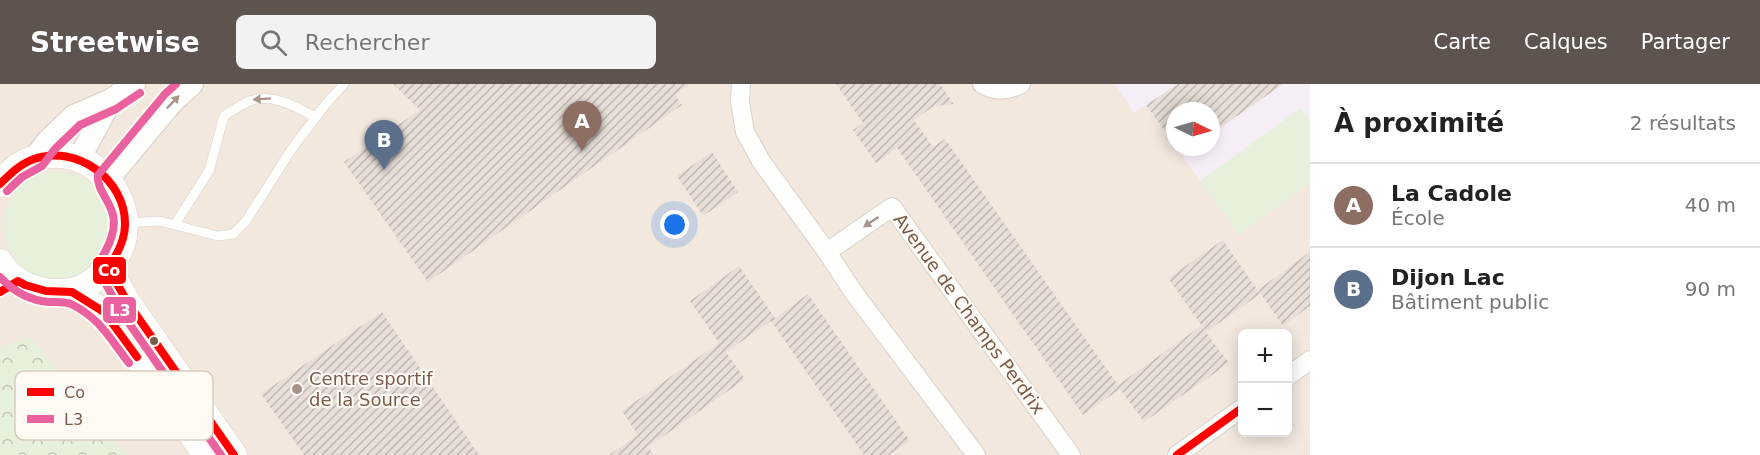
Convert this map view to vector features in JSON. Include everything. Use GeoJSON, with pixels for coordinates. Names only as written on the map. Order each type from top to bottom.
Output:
{"type":"FeatureCollection","features":[{"type":"Feature","properties":{"kind":"main road"},"geometry":{"type":"LineString","coordinates":[[0,184],[16,168],[35,158],[57,155],[79,159],[95,167],[108,179],[119,196],[125,223],[117,254],[108,268],[89,284],[72,292],[46,291],[25,285],[9,286],[0,262]]}},
{"type":"Feature","properties":{"kind":"main road"},"geometry":{"type":"LineString","coordinates":[[108,268],[128,303],[175,371]]}},
{"type":"Feature","properties":{"kind":"main road"},"geometry":{"type":"LineString","coordinates":[[72,292],[104,312],[146,371]]}},
{"type":"Feature","properties":{"kind":"main road"},"geometry":{"type":"LineString","coordinates":[[213,425],[234,455]]}},
{"type":"Feature","properties":{"kind":"main road"},"geometry":{"type":"LineString","coordinates":[[195,440],[206,455]]}},
{"type":"Feature","properties":{"kind":"street"},"geometry":{"type":"LineString","coordinates":[[35,158],[47,142],[74,116],[111,100],[134,84]]}},
{"type":"Feature","properties":{"kind":"street"},"geometry":{"type":"LineString","coordinates":[[108,179],[173,101],[192,84]]}},
{"type":"Feature","properties":{"kind":"street"},"geometry":{"type":"LineString","coordinates":[[741,84],[740,102],[745,132],[761,160],[854,293],[976,455]]}},
{"type":"Feature","properties":{"kind":"street"},"geometry":{"type":"LineString","coordinates":[[982,84],[995,90],[1005,90],[1021,84]]}},
{"type":"Feature","properties":{"kind":"street"},"geometry":{"type":"LineString","coordinates":[[79,159],[111,100]]}},
{"type":"Feature","properties":{"kind":"street","name":"Avenue de Champs Perdrix"},"geometry":{"type":"LineString","coordinates":[[827,252],[892,207],[1071,455]]}},
{"type":"Feature","properties":{"kind":"street"},"geometry":{"type":"LineString","coordinates":[[1292,373],[1310,360]]}},
{"type":"Feature","properties":{"kind":"street"},"geometry":{"type":"LineString","coordinates":[[1177,455],[1238,411]]}},
{"type":"Feature","properties":{"kind":"lane"},"geometry":{"type":"LineString","coordinates":[[125,223],[159,221],[218,237],[233,234],[246,221],[291,150],[344,84]]}},
{"type":"Feature","properties":{"kind":"lane"},"geometry":{"type":"LineString","coordinates":[[175,224],[209,171],[224,116],[251,100],[267,98],[283,101],[316,117]]}},
{"type":"Feature","properties":{"kind":"shaded area"},"geometry":{"type":"Polygon","coordinates":[[[0,84],[1310,84],[1310,455],[0,455],[0,84]]]}},
{"type":"Feature","properties":{"kind":"shaded area"},"geometry":{"type":"Polygon","coordinates":[[[1115,84],[1310,84],[1310,183],[1239,235],[1182,156],[1220,156],[1220,102],[1166,102],[1166,133],[1146,105],[1134,113],[1115,84]]]}},
{"type":"Feature","properties":{"kind":"green space"},"geometry":{"type":"Polygon","coordinates":[[[1301,108],[1310,121],[1310,183],[1239,235],[1200,181],[1301,108]]]}},
{"type":"Feature","properties":{"kind":"green space"},"geometry":{"type":"Polygon","coordinates":[[[58,172],[79,176],[96,188],[108,205],[112,226],[108,247],[96,264],[79,276],[58,280],[37,276],[20,264],[8,247],[4,226],[8,205],[20,188],[37,176],[58,172]]]}},
{"type":"Feature","properties":{"kind":"green space"},"geometry":{"type":"Polygon","coordinates":[[[30,337],[58,371],[15,371],[15,440],[115,440],[127,455],[0,455],[0,347],[30,337]]]}},
{"type":"Feature","properties":{"kind":"building"},"geometry":{"type":"Polygon","coordinates":[[[393,84],[690,84],[675,95],[682,105],[428,282],[344,162],[420,110],[393,84]]]}},
{"type":"Feature","properties":{"kind":"building"},"geometry":{"type":"Polygon","coordinates":[[[836,84],[940,84],[954,104],[934,106],[914,120],[933,147],[945,139],[1118,385],[1201,326],[1229,363],[1144,422],[1120,389],[1083,415],[897,148],[876,163],[853,130],[863,123],[836,84]]]}},
{"type":"Feature","properties":{"kind":"building"},"geometry":{"type":"Polygon","coordinates":[[[1178,84],[1283,84],[1220,128],[1220,102],[1166,102],[1166,133],[1146,105],[1178,84]]]}},
{"type":"Feature","properties":{"kind":"building"},"geometry":{"type":"Polygon","coordinates":[[[712,152],[738,192],[703,216],[677,176],[712,152]]]}},
{"type":"Feature","properties":{"kind":"building"},"geometry":{"type":"Polygon","coordinates":[[[1223,240],[1260,294],[1206,332],[1168,278],[1223,240]]]}},
{"type":"Feature","properties":{"kind":"building"},"geometry":{"type":"Polygon","coordinates":[[[1310,252],[1310,306],[1283,326],[1258,290],[1310,252]]]}},
{"type":"Feature","properties":{"kind":"building"},"geometry":{"type":"Polygon","coordinates":[[[739,266],[775,318],[808,294],[910,441],[889,455],[864,455],[771,321],[726,352],[745,379],[648,447],[654,455],[609,455],[638,435],[622,411],[719,343],[690,301],[739,266]]]}},
{"type":"Feature","properties":{"kind":"building"},"geometry":{"type":"Polygon","coordinates":[[[382,312],[479,455],[304,455],[261,394],[382,312]]]}},
{"type":"Feature","properties":{"kind":"transit line","name":"L3"},"geometry":{"type":"LineString","coordinates":[[162,371],[119,309],[98,269],[99,262],[111,239],[114,225],[113,215],[99,185],[98,175],[165,94],[176,84]]}},
{"type":"Feature","properties":{"kind":"transit line","name":"L3"},"geometry":{"type":"LineString","coordinates":[[7,191],[22,177],[42,166],[55,149],[80,125],[116,109],[140,93]]}},
{"type":"Feature","properties":{"kind":"transit line","name":"Co"},"geometry":{"type":"LineString","coordinates":[[0,184],[24,164],[34,159],[50,156],[82,161],[96,169],[108,180],[123,208],[125,225],[120,248],[108,268],[128,303],[175,371]]}},
{"type":"Feature","properties":{"kind":"transit line","name":"L3"},"geometry":{"type":"LineString","coordinates":[[0,277],[10,287],[27,297],[48,302],[66,302],[81,310],[97,322],[129,363]]}},
{"type":"Feature","properties":{"kind":"transit line","name":"Co"},"geometry":{"type":"LineString","coordinates":[[0,292],[18,281],[46,291],[72,292],[104,312],[137,357]]}},
{"type":"Feature","properties":{"kind":"transit line","name":"Co"},"geometry":{"type":"LineString","coordinates":[[1177,455],[1238,411]]}},
{"type":"Feature","properties":{"kind":"transit line","name":"Co"},"geometry":{"type":"LineString","coordinates":[[213,425],[234,455]]}},
{"type":"Feature","properties":{"kind":"transit line","name":"L3"},"geometry":{"type":"LineString","coordinates":[[211,440],[221,455]]}},
{"type":"Feature","properties":{"kind":"place","name":"La Cadole"},"geometry":{"type":"Point","coordinates":[582,151]}},
{"type":"Feature","properties":{"kind":"place","name":"Dijon Lac"},"geometry":{"type":"Point","coordinates":[384,170]}},
{"type":"Feature","properties":{"kind":"place","name":"Centre sportif de la Source"},"geometry":{"type":"Point","coordinates":[297,389]}}]}
